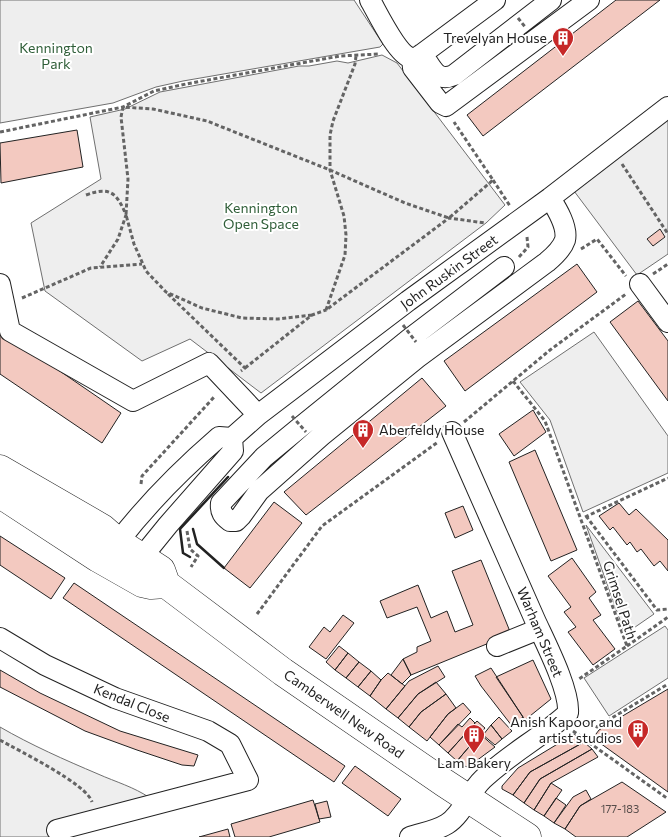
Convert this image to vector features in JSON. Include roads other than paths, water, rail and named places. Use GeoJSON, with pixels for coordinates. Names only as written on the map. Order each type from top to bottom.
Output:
{"type":"FeatureCollection","features":[{"type":"Feature","properties":{"kind":"highway","name":"Camberwell New Road"},"geometry":{"type":"LineString","coordinates":[[0,469],[102,528],[118,542],[142,583],[152,586],[166,584],[283,672],[468,799],[527,837]]}},
{"type":"Feature","properties":{"kind":"highway","name":"Camberwell New Road"},"geometry":{"type":"LineString","coordinates":[[0,494],[98,558],[131,564]]}},
{"type":"Feature","properties":{"kind":"street"},"geometry":{"type":"LineString","coordinates":[[370,0],[399,48],[417,56],[438,76],[447,78],[454,75],[551,0]]}},
{"type":"Feature","properties":{"kind":"street"},"geometry":{"type":"LineString","coordinates":[[495,0],[417,56],[413,68],[440,104],[446,106],[590,0]]}},
{"type":"Feature","properties":{"kind":"street","name":"John Ruskin Street"},"geometry":{"type":"LineString","coordinates":[[118,542],[148,505],[220,437],[232,438],[258,415],[511,220],[550,198],[668,107]]}},
{"type":"Feature","properties":{"kind":"street"},"geometry":{"type":"LineString","coordinates":[[504,268],[408,340],[264,457],[221,503],[220,510],[223,516],[230,521],[236,521],[259,492],[321,436],[417,358],[547,262],[565,240],[564,228],[558,211],[550,198]]}},
{"type":"Feature","properties":{"kind":"street"},"geometry":{"type":"LineString","coordinates":[[635,282],[668,322]]}},
{"type":"Feature","properties":{"kind":"street"},"geometry":{"type":"LineString","coordinates":[[0,284],[10,331],[133,401],[208,363],[258,415]]}},
{"type":"Feature","properties":{"kind":"street","name":"Warham Street"},"geometry":{"type":"LineString","coordinates":[[452,432],[539,629],[568,701],[564,717],[496,768],[481,781],[468,799]]}},
{"type":"Feature","properties":{"kind":"street"},"geometry":{"type":"LineString","coordinates":[[131,564],[233,451],[232,438]]}},
{"type":"Feature","properties":{"kind":"street","name":"Camberwell New Road"},"geometry":{"type":"LineString","coordinates":[[0,456],[22,470],[25,484]]}},
{"type":"Feature","properties":{"kind":"street"},"geometry":{"type":"LineString","coordinates":[[498,646],[539,629]]}},
{"type":"Feature","properties":{"kind":"street","name":"Kendal Close"},"geometry":{"type":"LineString","coordinates":[[0,638],[45,665],[115,698],[208,731],[230,744],[248,780],[58,830]]}},
{"type":"Feature","properties":{"kind":"street"},"geometry":{"type":"LineString","coordinates":[[410,837],[446,824],[452,820],[468,799]]}},
{"type":"Feature","properties":{"kind":"place","name":"Trevelyan House"},"geometry":{"type":"Point","coordinates":[563,57]}},
{"type":"Feature","properties":{"kind":"place","name":"Aberfeldy House"},"geometry":{"type":"Point","coordinates":[363,449]}},
{"type":"Feature","properties":{"kind":"place","name":"Anish Kapoor and artist studios"},"geometry":{"type":"Point","coordinates":[638,749]}},
{"type":"Feature","properties":{"kind":"place","name":"Lam Bakery"},"geometry":{"type":"Point","coordinates":[474,754]}},
{"type":"Feature","properties":{"kind":"park label","name":"Kennington Park"},"geometry":{"type":"Point","coordinates":[56,56]}},
{"type":"Feature","properties":{"kind":"park label","name":"Kennington Open Space"},"geometry":{"type":"Point","coordinates":[261,216]}}]}
